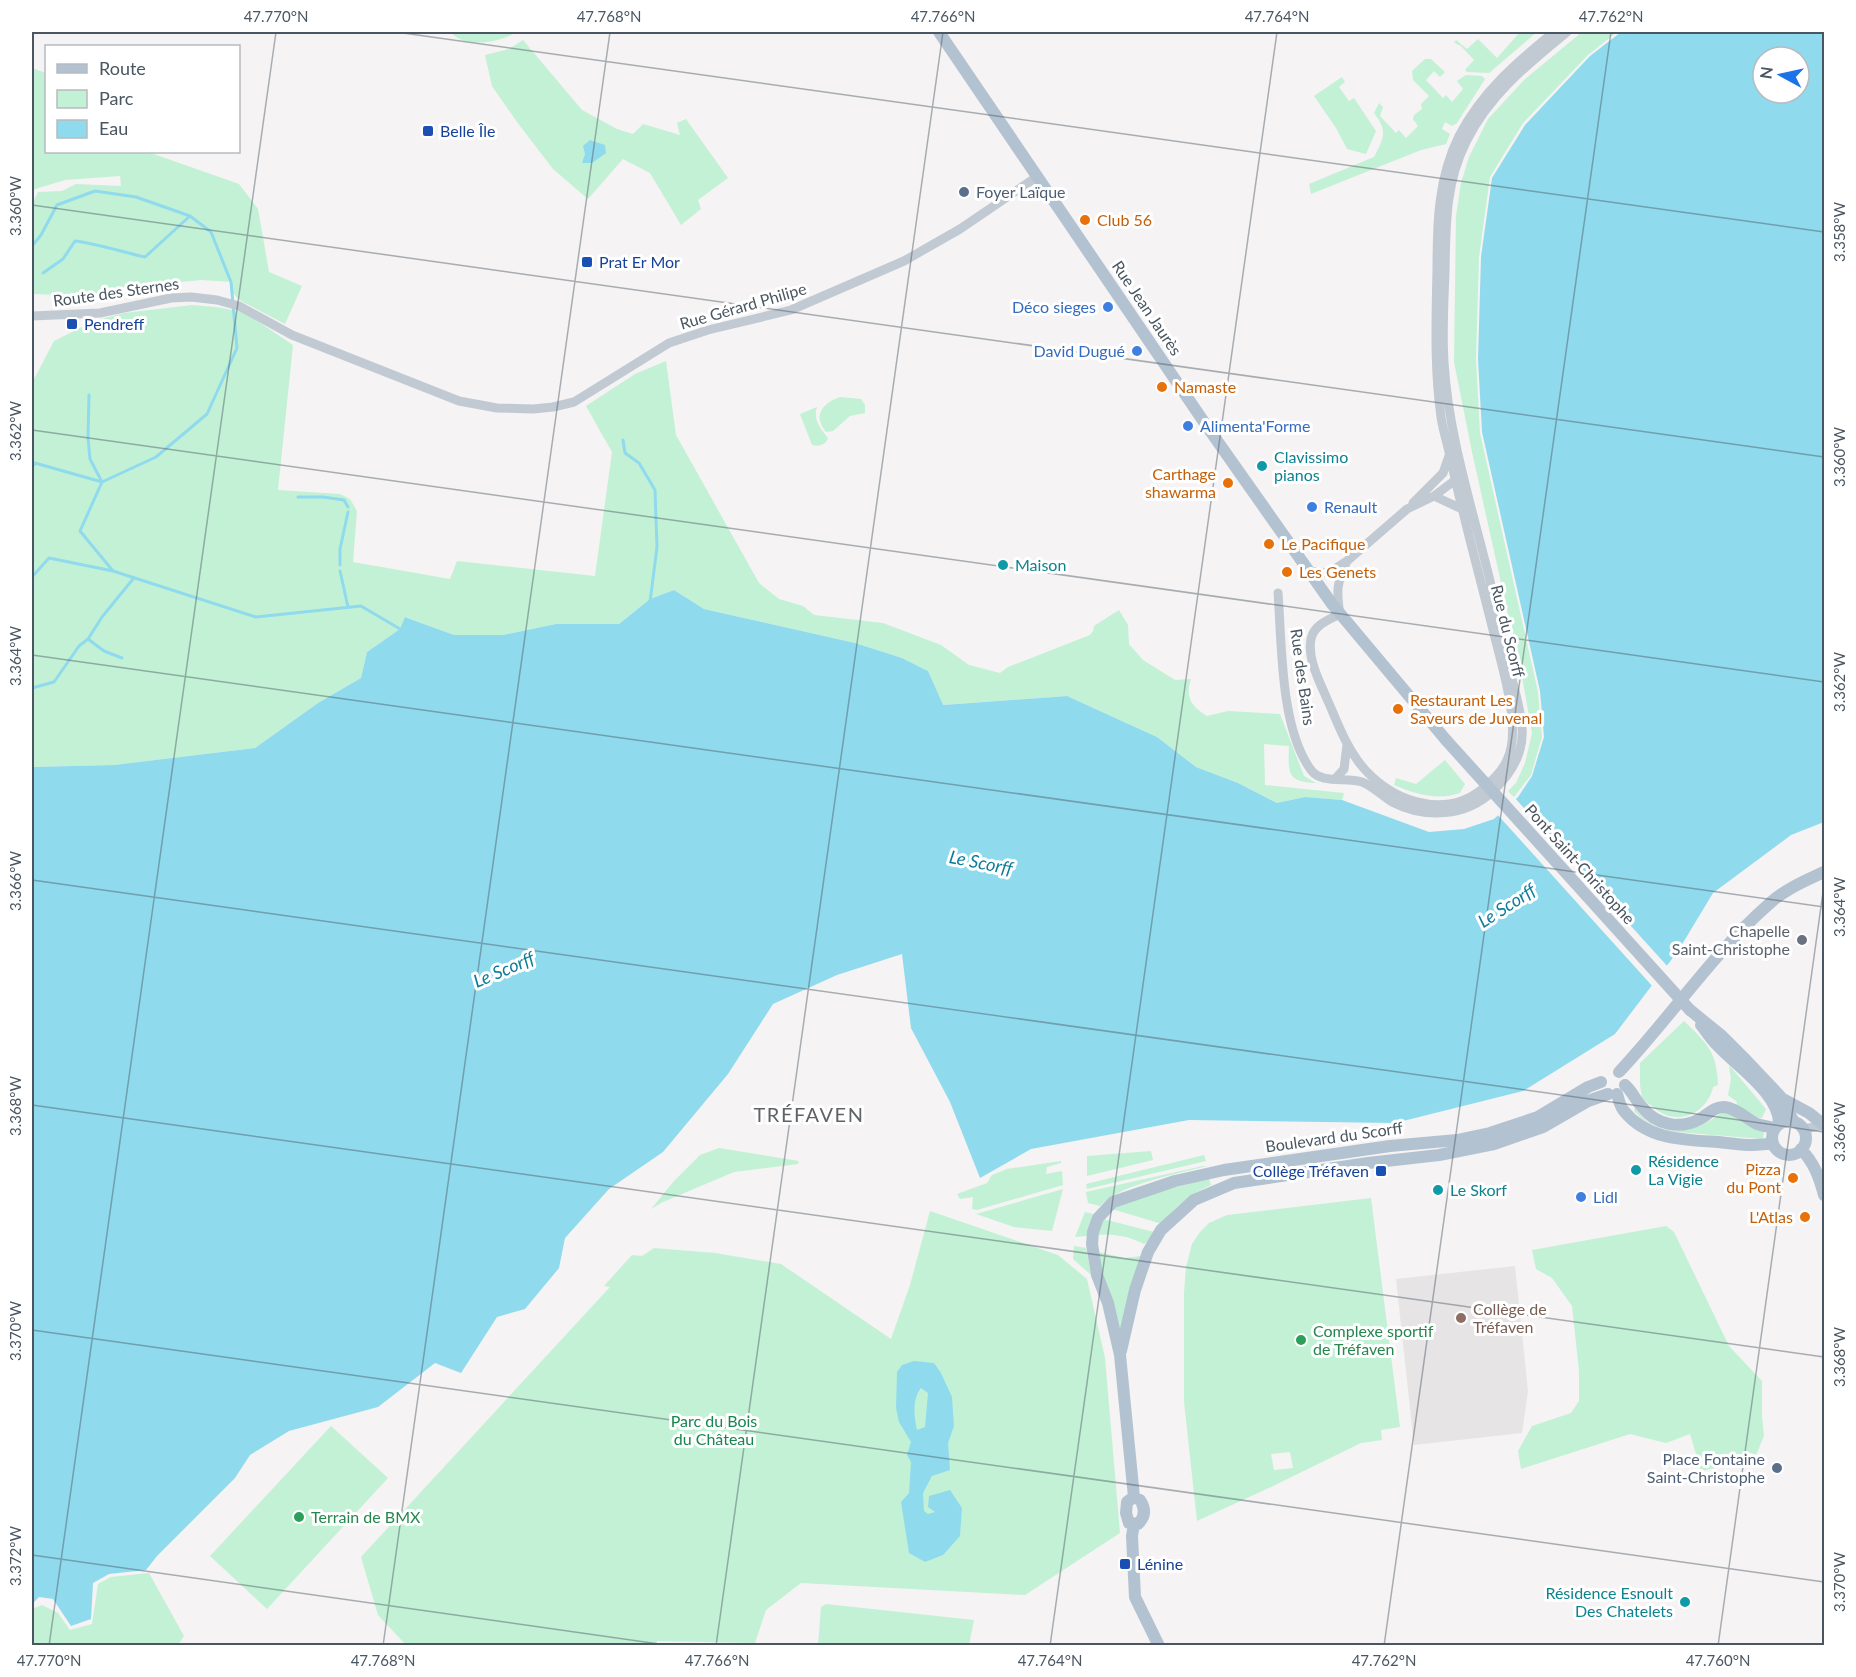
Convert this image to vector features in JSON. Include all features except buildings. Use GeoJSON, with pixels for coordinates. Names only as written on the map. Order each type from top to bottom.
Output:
{"type":"FeatureCollection","features":[{"type":"Feature","properties":{"kind":"main road","name":"Rue Jean Jaurès"},"geometry":{"type":"LineString","coordinates":[[939,32],[1206,425],[1309,571],[1340,614],[1446,740]]}},
{"type":"Feature","properties":{"kind":"main road","name":"Pont Saint-Christophe"},"geometry":{"type":"LineString","coordinates":[[1446,740],[1689,1010]]}},
{"type":"Feature","properties":{"kind":"main road"},"geometry":{"type":"LineString","coordinates":[[1773,1143],[1755,1145],[1665,1137],[1650,1132],[1623,1111],[1617,1091],[1623,1075],[1619,1072],[1646,1044],[1706,970],[1770,903],[1792,887],[1824,872]]}},
{"type":"Feature","properties":{"kind":"main road"},"geometry":{"type":"LineString","coordinates":[[1689,1010],[1722,1036],[1780,1096],[1805,1139],[1801,1149],[1786,1154],[1777,1150],[1773,1143],[1773,1132],[1779,1116],[1772,1100],[1715,1044],[1689,1010]]}},
{"type":"Feature","properties":{"kind":"main road","name":"Boulevard du Scorff"},"geometry":{"type":"LineString","coordinates":[[1120,1355],[1108,1303],[1097,1275],[1092,1244],[1093,1232],[1104,1211],[1113,1202],[1175,1181],[1224,1170],[1380,1148],[1457,1140],[1490,1133],[1538,1117],[1601,1082],[1607,1072],[1619,1072]]}},
{"type":"Feature","properties":{"kind":"main road"},"geometry":{"type":"LineString","coordinates":[[1601,1082],[1602,1087],[1617,1091],[1632,1091],[1641,1107],[1650,1115],[1662,1122],[1674,1125],[1688,1124],[1701,1119],[1712,1110],[1728,1107],[1759,1125],[1777,1126],[1784,1122],[1799,1126]]}},
{"type":"Feature","properties":{"kind":"main road","name":"Boulevard du Scorff"},"geometry":{"type":"LineString","coordinates":[[1120,1355],[1141,1270],[1148,1252],[1161,1230],[1194,1200],[1234,1184],[1439,1155],[1494,1144],[1543,1126],[1588,1101],[1617,1091]]}},
{"type":"Feature","properties":{"kind":"main road"},"geometry":{"type":"LineString","coordinates":[[1780,1096],[1824,1125]]}},
{"type":"Feature","properties":{"kind":"main road"},"geometry":{"type":"LineString","coordinates":[[1801,1149],[1819,1173],[1824,1195]]}},
{"type":"Feature","properties":{"kind":"main road"},"geometry":{"type":"LineString","coordinates":[[1120,1355],[1134,1497],[1140,1500],[1144,1510],[1142,1520],[1134,1524],[1132,1536],[1135,1597],[1159,1646]]}},
{"type":"Feature","properties":{"kind":"street","name":"Rue du Scorff"},"geometry":{"type":"LineString","coordinates":[[1340,614],[1315,630],[1310,646],[1317,677],[1347,744],[1374,780],[1395,794],[1437,806],[1463,801],[1479,791],[1500,771],[1508,759],[1514,729],[1503,669],[1455,481],[1442,420],[1436,362],[1437,226],[1444,179],[1459,137],[1483,98],[1513,66],[1554,32]]}},
{"type":"Feature","properties":{"kind":"street","name":"Rue du Scorff"},"geometry":{"type":"LineString","coordinates":[[1367,785],[1393,802],[1414,810],[1436,814],[1450,813],[1465,809],[1485,799],[1509,776],[1517,760],[1523,730],[1463,473],[1446,386],[1444,362],[1445,227],[1451,180],[1466,140],[1490,103],[1518,72],[1567,32]]}},
{"type":"Feature","properties":{"kind":"street","name":"Rue Gérard Philipe"},"geometry":{"type":"LineString","coordinates":[[205,298],[232,303],[292,335],[459,401],[496,408],[533,410],[574,402],[669,343],[708,330],[791,310],[904,261],[960,229],[1038,176]]}},
{"type":"Feature","properties":{"kind":"street","name":"Route des Sternes"},"geometry":{"type":"LineString","coordinates":[[32,316],[100,313],[171,298],[205,298]]}},
{"type":"Feature","properties":{"kind":"street"},"geometry":{"type":"LineString","coordinates":[[1309,571],[1328,573],[1347,561],[1407,509],[1443,473],[1449,453]]}},
{"type":"Feature","properties":{"kind":"street"},"geometry":{"type":"LineString","coordinates":[[1407,509],[1434,496],[1463,473]]}},
{"type":"Feature","properties":{"kind":"street"},"geometry":{"type":"LineString","coordinates":[[1434,496],[1462,509]]}},
{"type":"Feature","properties":{"kind":"street"},"geometry":{"type":"LineString","coordinates":[[1340,614],[1338,582],[1347,561]]}},
{"type":"Feature","properties":{"kind":"street","name":"Rue des Bains"},"geometry":{"type":"LineString","coordinates":[[1278,593],[1290,722],[1312,772],[1326,779],[1336,778],[1367,785]]}},
{"type":"Feature","properties":{"kind":"street"},"geometry":{"type":"LineString","coordinates":[[1336,778],[1344,770],[1347,744]]}},
{"type":"Feature","properties":{"kind":"street"},"geometry":{"type":"LineString","coordinates":[[1799,1126],[1824,1125]]}},
{"type":"Feature","properties":{"kind":"shaded area","name":"Collège de Tréfaven"},"geometry":{"type":"Polygon","coordinates":[[[1515,1266],[1528,1391],[1522,1433],[1414,1445],[1396,1279],[1515,1266]]]}},
{"type":"Feature","properties":{"kind":"green space"},"geometry":{"type":"Polygon","coordinates":[[[451,32],[516,32],[501,39],[473,42],[464,41],[451,32]]]}},
{"type":"Feature","properties":{"kind":"green space"},"geometry":{"type":"Polygon","coordinates":[[[1520,32],[1537,32],[1489,73],[1465,70],[1474,60],[1454,42],[1456,40],[1467,49],[1478,39],[1497,58],[1520,32]]]}},
{"type":"Feature","properties":{"kind":"green space"},"geometry":{"type":"Polygon","coordinates":[[[1582,32],[1617,32],[1588,55],[1523,123],[1490,177],[1479,257],[1476,359],[1480,433],[1538,692],[1542,737],[1531,775],[1514,797],[1508,791],[1516,783],[1525,763],[1532,733],[1454,362],[1456,216],[1461,183],[1469,157],[1488,119],[1525,79],[1582,32]]]}},
{"type":"Feature","properties":{"kind":"green space"},"geometry":{"type":"Polygon","coordinates":[[[523,40],[582,110],[617,129],[633,134],[643,124],[680,135],[677,123],[686,119],[728,178],[698,200],[701,209],[681,225],[650,173],[623,159],[588,199],[553,169],[492,86],[485,55],[509,49],[523,40]]]}},
{"type":"Feature","properties":{"kind":"green space"},"geometry":{"type":"Polygon","coordinates":[[[1425,59],[1431,59],[1445,72],[1440,77],[1434,71],[1426,80],[1443,98],[1446,95],[1452,102],[1463,89],[1457,81],[1466,75],[1482,76],[1485,79],[1457,123],[1452,126],[1445,122],[1442,129],[1450,134],[1446,144],[1421,150],[1311,194],[1309,184],[1374,157],[1383,135],[1381,125],[1374,113],[1379,103],[1383,107],[1380,116],[1396,133],[1399,130],[1406,138],[1418,126],[1413,119],[1414,115],[1422,109],[1421,104],[1429,96],[1413,80],[1412,71],[1425,59]]]}},
{"type":"Feature","properties":{"kind":"green space"},"geometry":{"type":"Polygon","coordinates":[[[32,68],[45,73],[45,153],[151,153],[239,184],[258,209],[269,272],[302,286],[285,324],[239,300],[233,293],[232,282],[201,280],[118,288],[89,296],[32,294],[32,204],[38,192],[62,191],[76,184],[121,186],[120,176],[65,180],[32,190],[32,68]]]}},
{"type":"Feature","properties":{"kind":"green space"},"geometry":{"type":"Polygon","coordinates":[[[1342,77],[1345,82],[1339,87],[1349,101],[1354,98],[1376,131],[1366,154],[1347,149],[1314,96],[1342,77]]]}},
{"type":"Feature","properties":{"kind":"green space"},"geometry":{"type":"Polygon","coordinates":[[[192,305],[244,312],[293,345],[278,490],[340,494],[350,499],[357,511],[353,562],[450,579],[457,561],[595,576],[612,452],[586,406],[635,374],[666,361],[676,435],[759,583],[779,599],[803,606],[814,615],[883,623],[941,645],[969,665],[1000,673],[1008,667],[1090,635],[1094,626],[1119,610],[1128,625],[1129,644],[1143,660],[1175,680],[1191,679],[1189,696],[1191,701],[1207,716],[1228,711],[1280,714],[1304,776],[1316,783],[1299,781],[1291,774],[1289,746],[1264,744],[1265,785],[1344,793],[1342,800],[1305,797],[1277,803],[1238,783],[1196,767],[1157,737],[1067,696],[942,705],[928,671],[902,658],[855,643],[704,609],[674,590],[650,599],[619,624],[556,624],[503,635],[454,635],[406,617],[400,629],[367,652],[361,678],[318,703],[255,748],[114,765],[32,767],[32,383],[54,341],[94,321],[124,313],[192,305]]]}},
{"type":"Feature","properties":{"kind":"green space"},"geometry":{"type":"Polygon","coordinates":[[[840,397],[861,399],[865,405],[865,413],[850,416],[833,431],[826,432],[820,420],[821,410],[840,397]]]}},
{"type":"Feature","properties":{"kind":"green space"},"geometry":{"type":"Polygon","coordinates":[[[817,407],[817,420],[828,438],[824,444],[817,446],[812,445],[800,414],[817,407]]]}},
{"type":"Feature","properties":{"kind":"green space"},"geometry":{"type":"Polygon","coordinates":[[[1445,760],[1465,784],[1460,793],[1434,796],[1394,785],[1396,778],[1416,784],[1445,760]]]}},
{"type":"Feature","properties":{"kind":"green space"},"geometry":{"type":"Polygon","coordinates":[[[1684,1021],[1699,1036],[1713,1056],[1718,1085],[1713,1087],[1702,1107],[1689,1115],[1674,1117],[1663,1114],[1642,1099],[1640,1063],[1684,1021]]]}},
{"type":"Feature","properties":{"kind":"green space"},"geometry":{"type":"Polygon","coordinates":[[[1729,1065],[1766,1109],[1762,1118],[1755,1117],[1736,1106],[1737,1102],[1728,1095],[1731,1080],[1729,1065]]]}},
{"type":"Feature","properties":{"kind":"green space"},"geometry":{"type":"Polygon","coordinates":[[[1635,1108],[1646,1121],[1667,1130],[1677,1131],[1697,1127],[1723,1111],[1728,1111],[1764,1132],[1763,1139],[1664,1131],[1648,1125],[1634,1111],[1635,1108]]]}},
{"type":"Feature","properties":{"kind":"green space"},"geometry":{"type":"Polygon","coordinates":[[[719,1148],[799,1161],[798,1164],[734,1172],[651,1209],[700,1155],[719,1148]]]}},
{"type":"Feature","properties":{"kind":"green space"},"geometry":{"type":"Polygon","coordinates":[[[1151,1151],[1153,1160],[1087,1176],[1087,1156],[1151,1151]]]}},
{"type":"Feature","properties":{"kind":"green space"},"geometry":{"type":"Polygon","coordinates":[[[1204,1155],[1206,1161],[1087,1189],[1086,1184],[1204,1155]]]}},
{"type":"Feature","properties":{"kind":"green space"},"geometry":{"type":"Polygon","coordinates":[[[1061,1161],[1061,1163],[1047,1167],[1046,1174],[1062,1171],[1063,1185],[977,1210],[972,1209],[973,1197],[960,1199],[957,1194],[987,1183],[992,1175],[1007,1169],[1061,1161]]]}},
{"type":"Feature","properties":{"kind":"green space"},"geometry":{"type":"Polygon","coordinates":[[[1207,1166],[1135,1186],[1109,1198],[1100,1206],[1088,1203],[1086,1192],[1207,1166]]]}},
{"type":"Feature","properties":{"kind":"green space"},"geometry":{"type":"Polygon","coordinates":[[[1209,1178],[1211,1185],[1184,1201],[1162,1224],[1112,1209],[1117,1204],[1209,1178]]]}},
{"type":"Feature","properties":{"kind":"green space"},"geometry":{"type":"Polygon","coordinates":[[[1063,1189],[1052,1231],[1014,1227],[976,1214],[1063,1189]]]}},
{"type":"Feature","properties":{"kind":"green space","name":"Complexe sportif de Tréfaven"},"geometry":{"type":"Polygon","coordinates":[[[1371,1198],[1400,1427],[1381,1430],[1382,1440],[1361,1443],[1197,1521],[1184,1402],[1186,1267],[1192,1244],[1200,1232],[1209,1223],[1227,1215],[1371,1198]],[[1290,1452],[1271,1454],[1274,1470],[1293,1468],[1290,1452]]]}},
{"type":"Feature","properties":{"kind":"green space","name":"Parc du Bois du Château"},"geometry":{"type":"Polygon","coordinates":[[[930,1211],[1058,1255],[1087,1279],[1105,1358],[1120,1533],[1025,1595],[801,1583],[766,1610],[755,1643],[657,1641],[656,1646],[406,1645],[378,1615],[361,1557],[610,1287],[604,1286],[632,1255],[642,1256],[654,1248],[715,1253],[781,1264],[891,1339],[910,1285],[930,1211]]]}},
{"type":"Feature","properties":{"kind":"green space"},"geometry":{"type":"Polygon","coordinates":[[[1085,1212],[1093,1214],[1087,1236],[1075,1237],[1085,1212]]]}},
{"type":"Feature","properties":{"kind":"green space"},"geometry":{"type":"Polygon","coordinates":[[[1103,1219],[1154,1232],[1150,1240],[1144,1244],[1121,1236],[1098,1235],[1103,1219]]]}},
{"type":"Feature","properties":{"kind":"green space"},"geometry":{"type":"Polygon","coordinates":[[[1666,1226],[1674,1232],[1729,1346],[1762,1381],[1764,1436],[1756,1455],[1746,1451],[1732,1464],[1701,1471],[1690,1434],[1666,1443],[1630,1434],[1521,1469],[1518,1451],[1532,1426],[1571,1413],[1579,1401],[1579,1371],[1572,1306],[1552,1278],[1536,1269],[1532,1250],[1666,1226]]]}},
{"type":"Feature","properties":{"kind":"green space"},"geometry":{"type":"Polygon","coordinates":[[[1074,1246],[1086,1248],[1091,1275],[1073,1259],[1074,1246]]]}},
{"type":"Feature","properties":{"kind":"green space"},"geometry":{"type":"Polygon","coordinates":[[[1098,1252],[1125,1258],[1141,1256],[1121,1333],[1114,1304],[1099,1264],[1098,1252]]]}},
{"type":"Feature","properties":{"kind":"green space","name":"Terrain de BMX"},"geometry":{"type":"Polygon","coordinates":[[[331,1426],[388,1478],[267,1609],[210,1556],[331,1426]]]}},
{"type":"Feature","properties":{"kind":"green space"},"geometry":{"type":"Polygon","coordinates":[[[149,1573],[184,1636],[178,1645],[32,1645],[32,1609],[42,1605],[58,1613],[70,1630],[92,1624],[98,1584],[111,1577],[149,1573]]]}},
{"type":"Feature","properties":{"kind":"green space"},"geometry":{"type":"Polygon","coordinates":[[[826,1604],[974,1620],[969,1645],[818,1645],[821,1607],[826,1604]]]}},
{"type":"Feature","properties":{"kind":"water","name":"Le Scorff"},"geometry":{"type":"Polygon","coordinates":[[[1621,32],[1824,32],[1824,822],[1791,835],[1713,893],[1678,951],[1615,1034],[1523,1091],[1395,1123],[1189,1120],[1031,1149],[980,1178],[950,1102],[911,1028],[902,954],[837,975],[773,1004],[728,1074],[663,1152],[609,1189],[565,1238],[559,1268],[525,1309],[497,1317],[461,1373],[435,1363],[378,1407],[289,1431],[250,1455],[235,1478],[157,1556],[146,1570],[109,1574],[93,1583],[91,1619],[71,1626],[53,1599],[39,1597],[32,1604],[32,767],[114,765],[255,748],[318,703],[361,678],[367,652],[400,629],[405,617],[454,635],[503,635],[556,624],[619,624],[650,599],[674,590],[704,609],[855,643],[902,658],[928,671],[943,705],[1067,696],[1157,737],[1196,767],[1238,783],[1277,803],[1305,797],[1342,800],[1429,832],[1464,829],[1494,819],[1518,797],[1532,776],[1544,737],[1540,691],[1482,432],[1478,359],[1481,257],[1492,178],[1525,125],[1590,56],[1621,32]]]}},
{"type":"Feature","properties":{"kind":"water"},"geometry":{"type":"Polygon","coordinates":[[[590,140],[605,145],[606,153],[592,163],[582,163],[585,154],[583,146],[590,140]]]}},
{"type":"Feature","properties":{"kind":"water"},"geometry":{"type":"Polygon","coordinates":[[[914,1361],[934,1363],[952,1397],[954,1426],[948,1443],[950,1470],[932,1476],[923,1493],[924,1511],[928,1514],[935,1512],[928,1507],[929,1496],[950,1490],[962,1508],[960,1536],[943,1555],[925,1562],[909,1553],[901,1502],[909,1493],[911,1462],[907,1455],[911,1442],[899,1422],[896,1408],[897,1372],[902,1365],[914,1361]],[[921,1388],[916,1397],[917,1430],[925,1427],[928,1393],[921,1388]]]}},
{"type":"Feature","properties":{"kind":"pier"},"geometry":{"type":"Polygon","coordinates":[[[1514,797],[1669,968],[1654,988],[1496,813],[1514,797]]]}},
{"type":"Feature","properties":{"kind":"waterway"},"geometry":{"type":"LineString","coordinates":[[32,246],[41,235],[57,205],[95,191],[136,197],[190,216],[211,232],[231,282],[237,348],[207,414],[156,457],[102,482],[80,531],[113,571],[256,617],[361,606],[402,632]]}},
{"type":"Feature","properties":{"kind":"waterway"},"geometry":{"type":"LineString","coordinates":[[43,273],[63,259],[75,241],[145,257],[190,216]]}},
{"type":"Feature","properties":{"kind":"waterway"},"geometry":{"type":"LineString","coordinates":[[89,395],[90,459],[102,482]]}},
{"type":"Feature","properties":{"kind":"waterway"},"geometry":{"type":"LineString","coordinates":[[623,440],[625,453],[639,463],[655,490],[657,547],[650,602]]}},
{"type":"Feature","properties":{"kind":"waterway"},"geometry":{"type":"LineString","coordinates":[[32,467],[35,463],[102,482]]}},
{"type":"Feature","properties":{"kind":"waterway"},"geometry":{"type":"LineString","coordinates":[[298,497],[344,500],[348,507]]}},
{"type":"Feature","properties":{"kind":"waterway"},"geometry":{"type":"LineString","coordinates":[[340,565],[340,549],[348,512]]}},
{"type":"Feature","properties":{"kind":"waterway"},"geometry":{"type":"LineString","coordinates":[[32,577],[49,558],[113,571]]}},
{"type":"Feature","properties":{"kind":"waterway"},"geometry":{"type":"LineString","coordinates":[[340,571],[348,607]]}},
{"type":"Feature","properties":{"kind":"waterway"},"geometry":{"type":"LineString","coordinates":[[32,688],[54,682],[79,646],[88,639],[102,617],[133,579]]}},
{"type":"Feature","properties":{"kind":"waterway"},"geometry":{"type":"LineString","coordinates":[[88,639],[104,651],[122,658]]}},
{"type":"Feature","properties":{"kind":"place","name":"Belle Île"},"geometry":{"type":"Point","coordinates":[428,131]}},
{"type":"Feature","properties":{"kind":"place","name":"Foyer Laïque"},"geometry":{"type":"Point","coordinates":[964,192]}},
{"type":"Feature","properties":{"kind":"place","name":"Club 56"},"geometry":{"type":"Point","coordinates":[1085,220]}},
{"type":"Feature","properties":{"kind":"place","name":"Prat Er Mor"},"geometry":{"type":"Point","coordinates":[587,262]}},
{"type":"Feature","properties":{"kind":"place","name":"Déco sieges"},"geometry":{"type":"Point","coordinates":[1108,307]}},
{"type":"Feature","properties":{"kind":"place","name":"Pendreff"},"geometry":{"type":"Point","coordinates":[72,324]}},
{"type":"Feature","properties":{"kind":"place","name":"David Dugué"},"geometry":{"type":"Point","coordinates":[1137,351]}},
{"type":"Feature","properties":{"kind":"place","name":"Namaste"},"geometry":{"type":"Point","coordinates":[1162,387]}},
{"type":"Feature","properties":{"kind":"place","name":"Alimenta'Forme"},"geometry":{"type":"Point","coordinates":[1188,426]}},
{"type":"Feature","properties":{"kind":"place","name":"Clavissimo pianos"},"geometry":{"type":"Point","coordinates":[1262,466]}},
{"type":"Feature","properties":{"kind":"place","name":"Carthage shawarma"},"geometry":{"type":"Point","coordinates":[1228,483]}},
{"type":"Feature","properties":{"kind":"place","name":"Renault"},"geometry":{"type":"Point","coordinates":[1312,507]}},
{"type":"Feature","properties":{"kind":"place","name":"Le Pacifique"},"geometry":{"type":"Point","coordinates":[1269,544]}},
{"type":"Feature","properties":{"kind":"place","name":"Maison"},"geometry":{"type":"Point","coordinates":[1003,565]}},
{"type":"Feature","properties":{"kind":"place","name":"Les Genets"},"geometry":{"type":"Point","coordinates":[1287,572]}},
{"type":"Feature","properties":{"kind":"place","name":"Restaurant Les Saveurs de Juvenal"},"geometry":{"type":"Point","coordinates":[1398,709]}},
{"type":"Feature","properties":{"kind":"place","name":"Chapelle Saint-Christophe"},"geometry":{"type":"Point","coordinates":[1802,940]}},
{"type":"Feature","properties":{"kind":"place","name":"Résidence La Vigie"},"geometry":{"type":"Point","coordinates":[1636,1170]}},
{"type":"Feature","properties":{"kind":"place","name":"Collège Tréfaven"},"geometry":{"type":"Point","coordinates":[1381,1171]}},
{"type":"Feature","properties":{"kind":"place","name":"Pizza du Pont"},"geometry":{"type":"Point","coordinates":[1793,1178]}},
{"type":"Feature","properties":{"kind":"place","name":"Le Skorf"},"geometry":{"type":"Point","coordinates":[1438,1190]}},
{"type":"Feature","properties":{"kind":"place","name":"Lidl"},"geometry":{"type":"Point","coordinates":[1581,1197]}},
{"type":"Feature","properties":{"kind":"place","name":"L'Atlas"},"geometry":{"type":"Point","coordinates":[1805,1217]}},
{"type":"Feature","properties":{"kind":"place","name":"Collège de Tréfaven"},"geometry":{"type":"Point","coordinates":[1461,1318]}},
{"type":"Feature","properties":{"kind":"place","name":"Complexe sportif de Tréfaven"},"geometry":{"type":"Point","coordinates":[1301,1340]}},
{"type":"Feature","properties":{"kind":"place","name":"Place Fontaine Saint-Christophe"},"geometry":{"type":"Point","coordinates":[1777,1468]}},
{"type":"Feature","properties":{"kind":"place","name":"Terrain de BMX"},"geometry":{"type":"Point","coordinates":[299,1517]}},
{"type":"Feature","properties":{"kind":"place","name":"Lénine"},"geometry":{"type":"Point","coordinates":[1125,1564]}},
{"type":"Feature","properties":{"kind":"place","name":"Résidence Esnoult Des Chatelets"},"geometry":{"type":"Point","coordinates":[1685,1602]}},
{"type":"Feature","properties":{"kind":"district","name":"TRÉFAVEN"},"geometry":{"type":"Point","coordinates":[809,1115]}}]}
